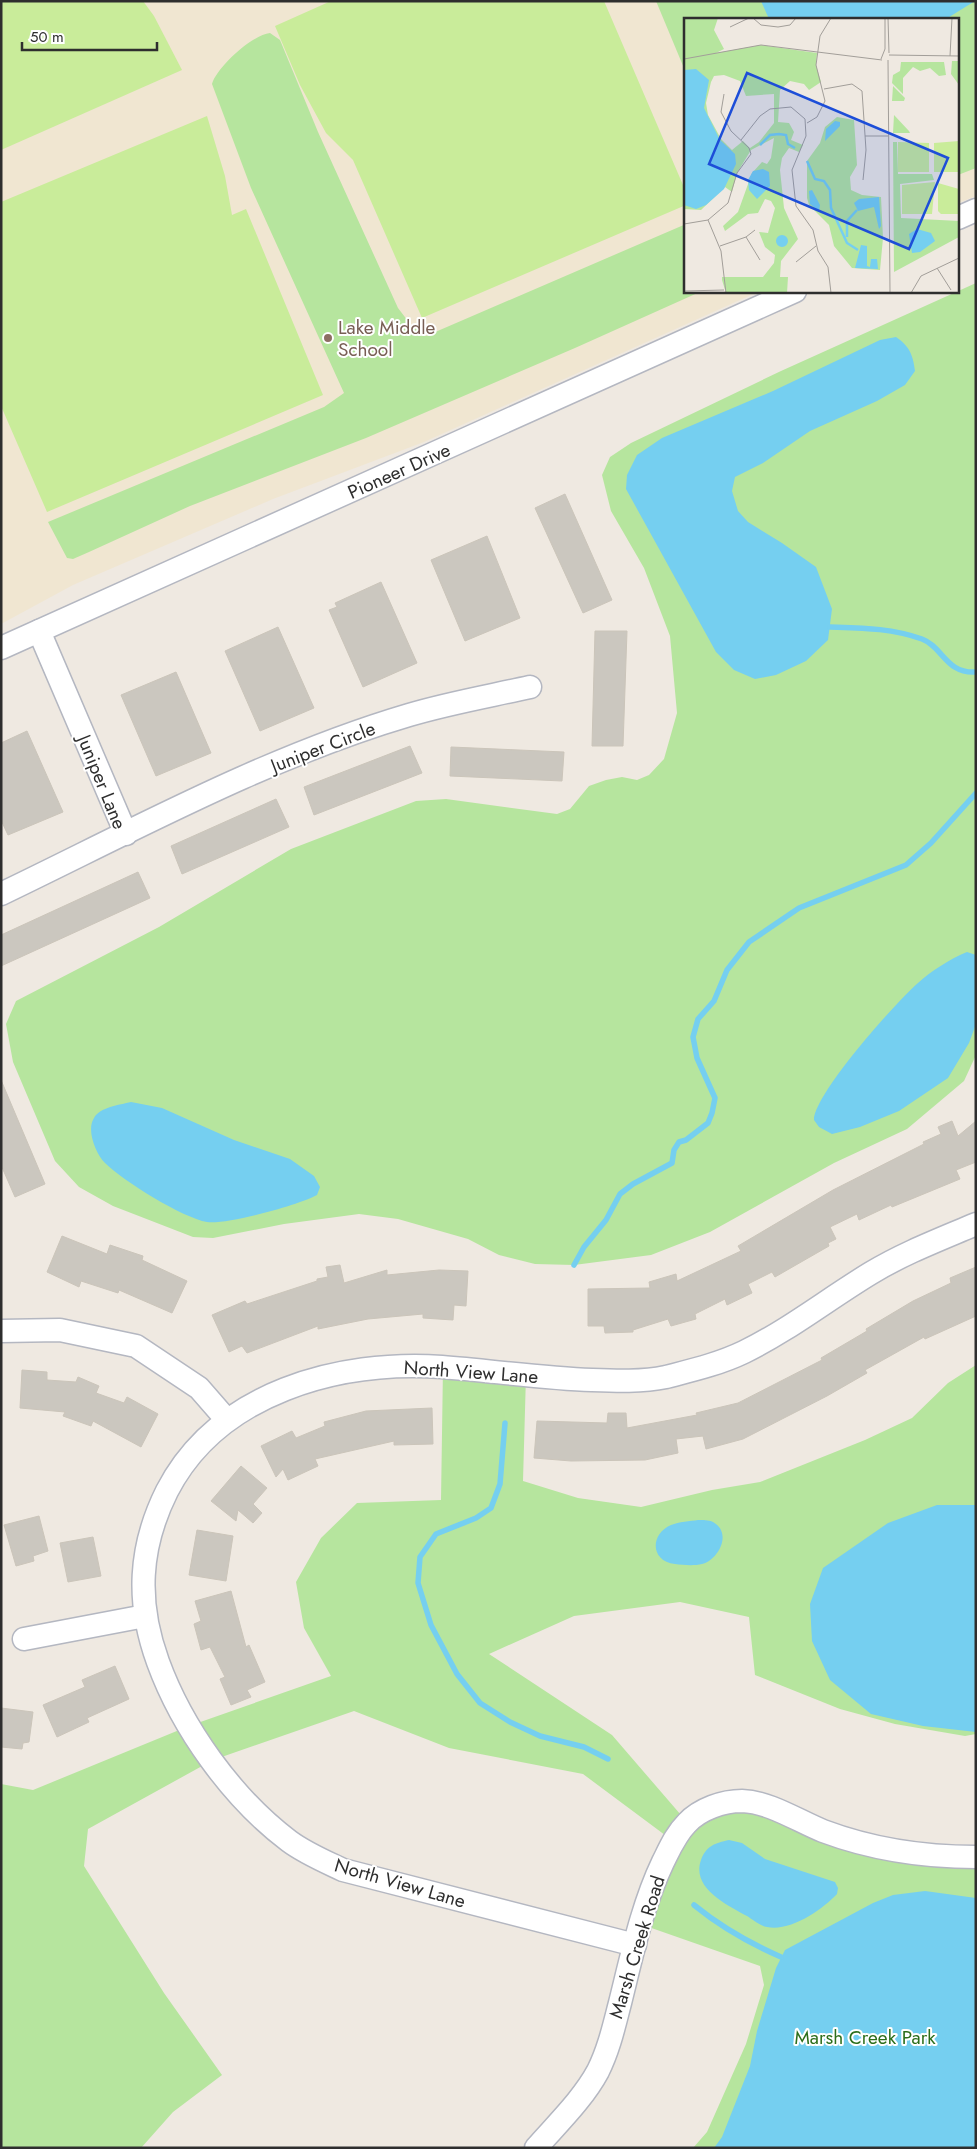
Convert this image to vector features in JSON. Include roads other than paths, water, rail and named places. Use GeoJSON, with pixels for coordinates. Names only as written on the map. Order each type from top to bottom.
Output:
{"type":"FeatureCollection","features":[{"type":"Feature","properties":{"kind":"street"},"geometry":{"type":"LineString","coordinates":[[960,217],[976,210]]}},
{"type":"Feature","properties":{"kind":"street","name":"Pioneer Drive"},"geometry":{"type":"LineString","coordinates":[[1,648],[794,292]]}},
{"type":"Feature","properties":{"kind":"street","name":"Juniper Lane"},"geometry":{"type":"LineString","coordinates":[[1,894],[126,834],[39,631]]}},
{"type":"Feature","properties":{"kind":"street","name":"Juniper Circle"},"geometry":{"type":"LineString","coordinates":[[126,834],[249,776],[345,738],[409,715],[530,687]]}},
{"type":"Feature","properties":{"kind":"street","name":"North View Lane"},"geometry":{"type":"LineString","coordinates":[[635,1945],[343,1870],[315,1857],[291,1842],[243,1799],[203,1747],[167,1687],[156,1656],[145,1616],[143,1583],[145,1549],[155,1515],[173,1480],[198,1446],[226,1419],[263,1398],[300,1383],[350,1372],[389,1367],[437,1367],[618,1381],[660,1378],[708,1366],[743,1352],[777,1333],[873,1272],[976,1224]]}},
{"type":"Feature","properties":{"kind":"street"},"geometry":{"type":"LineString","coordinates":[[1,1331],[60,1330],[136,1346],[199,1388],[226,1419]]}},
{"type":"Feature","properties":{"kind":"street"},"geometry":{"type":"LineString","coordinates":[[24,1639],[145,1616]]}},
{"type":"Feature","properties":{"kind":"street","name":"Marsh Creek Road"},"geometry":{"type":"LineString","coordinates":[[536,2148],[584,2092],[597,2072],[609,2045],[646,1903],[674,1841],[687,1822],[708,1808],[728,1802],[744,1801],[763,1805],[823,1831],[862,1843],[907,1852],[976,1857]]}},
{"type":"Feature","properties":{"kind":"water"},"geometry":{"type":"Polygon","coordinates":[[[761,1],[975,1],[948,18],[769,18],[761,1]]]}},
{"type":"Feature","properties":{"kind":"water"},"geometry":{"type":"Polygon","coordinates":[[[896,337],[907,347],[912,355],[914,365],[915,371],[905,385],[877,401],[810,431],[763,463],[735,477],[732,491],[738,511],[748,522],[816,567],[832,609],[828,640],[806,661],[776,675],[755,679],[734,670],[716,652],[626,489],[627,475],[637,455],[662,438],[773,391],[880,340],[896,337]]]}},
{"type":"Feature","properties":{"kind":"water"},"geometry":{"type":"Polygon","coordinates":[[[967,952],[976,955],[976,1024],[969,1043],[948,1078],[899,1111],[860,1127],[832,1134],[819,1127],[814,1120],[827,1090],[875,1028],[907,993],[923,979],[947,962],[967,952]]]}},
{"type":"Feature","properties":{"kind":"water"},"geometry":{"type":"Polygon","coordinates":[[[131,1102],[162,1108],[234,1140],[290,1159],[314,1176],[320,1187],[317,1195],[279,1209],[216,1222],[207,1222],[183,1214],[154,1198],[114,1171],[105,1163],[95,1148],[91,1129],[97,1114],[110,1107],[131,1102]]]}},
{"type":"Feature","properties":{"kind":"water"},"geometry":{"type":"Polygon","coordinates":[[[937,1505],[976,1505],[976,1732],[923,1726],[871,1714],[830,1680],[812,1641],[810,1604],[823,1568],[888,1523],[937,1505]]]}},
{"type":"Feature","properties":{"kind":"water"},"geometry":{"type":"Polygon","coordinates":[[[708,1520],[719,1527],[723,1539],[718,1552],[702,1564],[675,1564],[661,1558],[657,1553],[656,1547],[659,1534],[671,1525],[708,1520]]]}},
{"type":"Feature","properties":{"kind":"water"},"geometry":{"type":"Polygon","coordinates":[[[729,1840],[742,1843],[765,1859],[835,1882],[838,1888],[837,1894],[823,1907],[795,1923],[776,1928],[762,1925],[721,1901],[706,1887],[701,1879],[699,1870],[701,1860],[708,1848],[729,1840]]]}},
{"type":"Feature","properties":{"kind":"water","name":"Marsh Creek Park"},"geometry":{"type":"Polygon","coordinates":[[[925,1891],[976,1898],[976,2148],[714,2148],[722,2137],[750,2066],[757,2031],[776,1968],[785,1950],[873,1903],[893,1895],[925,1891]]]}},
{"type":"Feature","properties":{"kind":"waterway"},"geometry":{"type":"LineString","coordinates":[[830,627],[876,629],[910,635],[929,643],[951,665],[958,669],[976,672]]}},
{"type":"Feature","properties":{"kind":"waterway"},"geometry":{"type":"LineString","coordinates":[[574,1265],[584,1247],[606,1220],[620,1194],[633,1184],[672,1163],[674,1150],[679,1142],[686,1140],[708,1123],[715,1098],[697,1058],[693,1037],[698,1019],[714,1001],[727,970],[749,942],[799,908],[906,865],[931,843],[976,793]]}},
{"type":"Feature","properties":{"kind":"waterway"},"geometry":{"type":"LineString","coordinates":[[505,1423],[500,1484],[491,1508],[476,1518],[436,1534],[420,1557],[418,1583],[431,1625],[457,1674],[480,1703],[510,1722],[540,1736],[584,1747],[608,1759]]}},
{"type":"Feature","properties":{"kind":"waterway"},"geometry":{"type":"LineString","coordinates":[[694,1905],[736,1934],[781,1957]]}},
{"type":"Feature","properties":{"kind":"place","name":"Lake Middle School"},"geometry":{"type":"Point","coordinates":[328,338]}}]}
